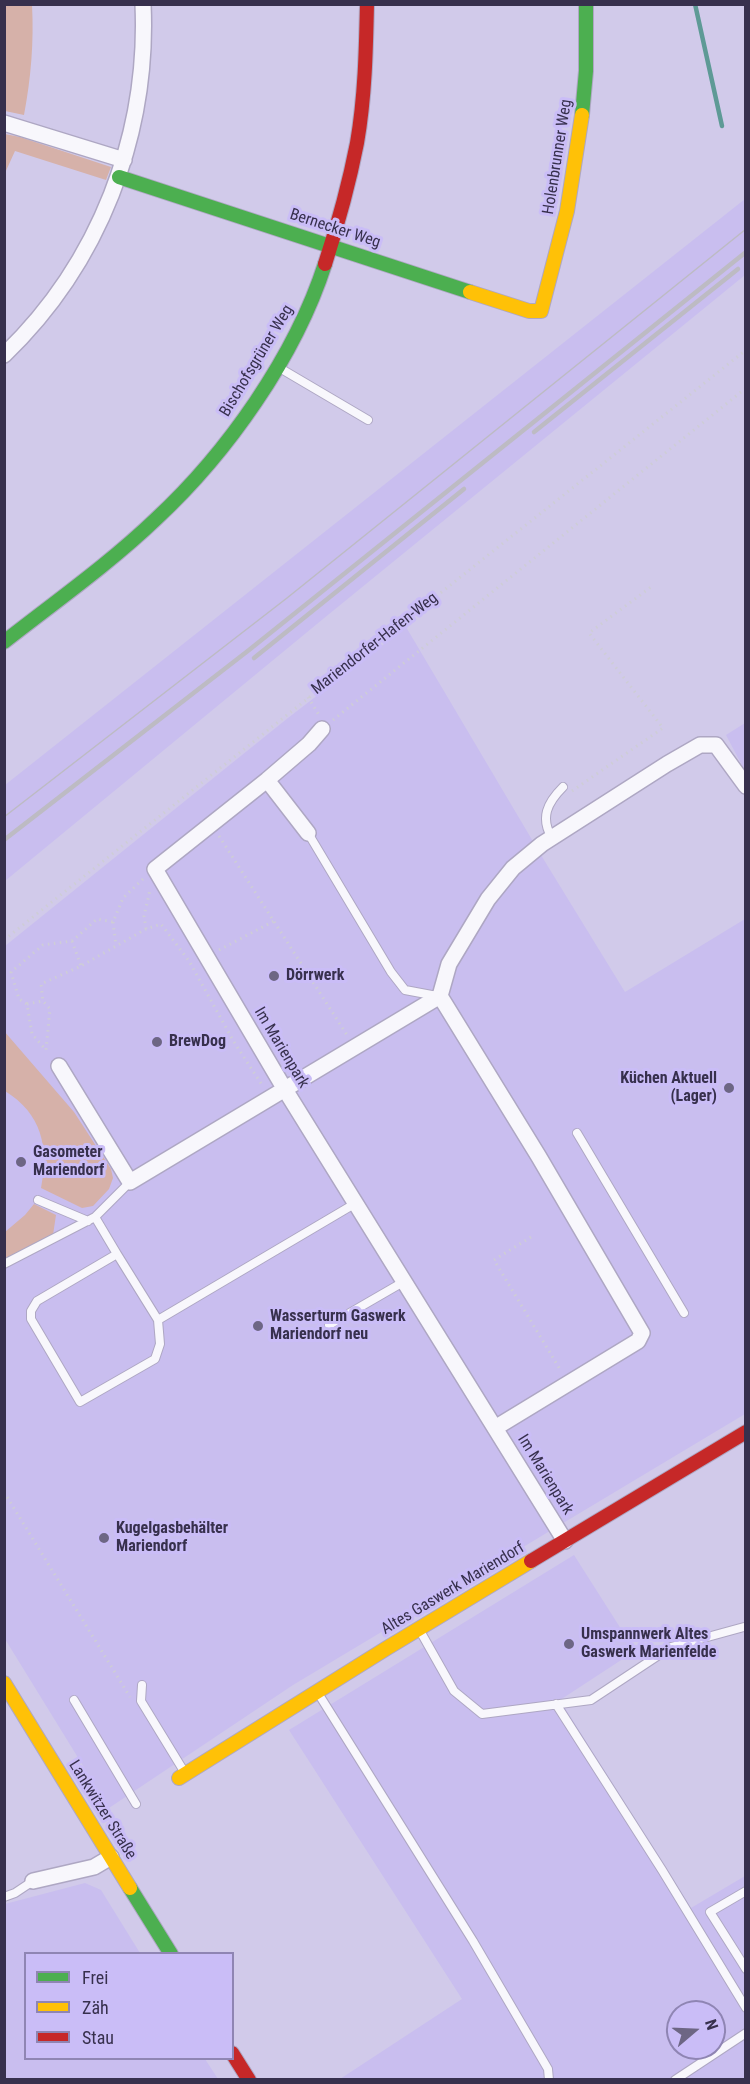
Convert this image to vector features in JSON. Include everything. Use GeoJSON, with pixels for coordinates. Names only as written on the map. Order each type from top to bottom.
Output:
{"type":"FeatureCollection","features":[{"type":"Feature","properties":{"kind":"street"},"geometry":{"type":"LineString","coordinates":[[4,355],[33,325],[77,265],[102,219],[119,177],[140,91],[143,4]]}},
{"type":"Feature","properties":{"kind":"street","name":"Bischofsgrüner Weg"},"geometry":{"type":"LineString","coordinates":[[4,642],[128,545],[177,499],[207,467],[227,441],[277,366],[300,324],[333,247],[348,192],[363,114],[367,74],[367,4]]}},
{"type":"Feature","properties":{"kind":"street","name":"Holenbrunner Weg"},"geometry":{"type":"LineString","coordinates":[[541,311],[563,232],[576,167],[585,87],[586,4]]}},
{"type":"Feature","properties":{"kind":"street"},"geometry":{"type":"LineString","coordinates":[[4,123],[124,159]]}},
{"type":"Feature","properties":{"kind":"street","name":"Bernecker Weg"},"geometry":{"type":"LineString","coordinates":[[119,177],[529,311],[541,311]]}},
{"type":"Feature","properties":{"kind":"street"},"geometry":{"type":"LineString","coordinates":[[155,869],[267,780],[313,740],[322,729]]}},
{"type":"Feature","properties":{"kind":"street"},"geometry":{"type":"LineString","coordinates":[[59,1066],[130,1182],[440,996],[449,964],[488,899],[513,868],[552,838],[667,764],[700,745],[716,744],[746,786]]}},
{"type":"Feature","properties":{"kind":"street"},"geometry":{"type":"LineString","coordinates":[[267,780],[308,833]]}},
{"type":"Feature","properties":{"kind":"street","name":"Im Marienpark"},"geometry":{"type":"LineString","coordinates":[[155,869],[207,957],[276,1093],[296,1107],[565,1540]]}},
{"type":"Feature","properties":{"kind":"street","name":"Im Marienpark"},"geometry":{"type":"LineString","coordinates":[[440,996],[642,1330],[642,1336],[638,1341],[495,1428]]}},
{"type":"Feature","properties":{"kind":"street","name":"Altes Gaswerk Mariendorf"},"geometry":{"type":"LineString","coordinates":[[182,1776],[419,1629],[746,1432]]}},
{"type":"Feature","properties":{"kind":"street","name":"Lankwitzer Straße"},"geometry":{"type":"LineString","coordinates":[[4,1683],[170,1952]]}},
{"type":"Feature","properties":{"kind":"street"},"geometry":{"type":"LineString","coordinates":[[33,1881],[94,1867],[111,1857]]}},
{"type":"Feature","properties":{"kind":"street"},"geometry":{"type":"LineString","coordinates":[[234,2056],[249,2079]]}},
{"type":"Feature","properties":{"kind":"lane"},"geometry":{"type":"LineString","coordinates":[[277,366],[368,420]]}},
{"type":"Feature","properties":{"kind":"lane"},"geometry":{"type":"LineString","coordinates":[[552,838],[545,815],[547,806],[563,787]]}},
{"type":"Feature","properties":{"kind":"lane"},"geometry":{"type":"LineString","coordinates":[[308,833],[391,972],[405,990],[440,996]]}},
{"type":"Feature","properties":{"kind":"lane"},"geometry":{"type":"LineString","coordinates":[[577,1133],[684,1313]]}},
{"type":"Feature","properties":{"kind":"lane"},"geometry":{"type":"LineString","coordinates":[[4,1264],[92,1219],[130,1182]]}},
{"type":"Feature","properties":{"kind":"lane"},"geometry":{"type":"LineString","coordinates":[[38,1200],[92,1219],[117,1254],[158,1320],[160,1344],[155,1359],[80,1402],[31,1319],[31,1311],[37,1301],[117,1254]]}},
{"type":"Feature","properties":{"kind":"lane"},"geometry":{"type":"LineString","coordinates":[[158,1320],[357,1203]]}},
{"type":"Feature","properties":{"kind":"lane"},"geometry":{"type":"LineString","coordinates":[[329,1325],[405,1281]]}},
{"type":"Feature","properties":{"kind":"lane"},"geometry":{"type":"LineString","coordinates":[[419,1629],[454,1692],[482,1714],[591,1700],[672,1647],[744,1627]]}},
{"type":"Feature","properties":{"kind":"lane"},"geometry":{"type":"LineString","coordinates":[[142,1685],[141,1701],[182,1776]]}},
{"type":"Feature","properties":{"kind":"lane"},"geometry":{"type":"LineString","coordinates":[[318,1691],[499,1984],[548,2069],[549,2079]]}},
{"type":"Feature","properties":{"kind":"lane"},"geometry":{"type":"LineString","coordinates":[[74,1700],[136,1804]]}},
{"type":"Feature","properties":{"kind":"lane"},"geometry":{"type":"LineString","coordinates":[[556,1704],[662,1870],[746,2008]]}},
{"type":"Feature","properties":{"kind":"lane"},"geometry":{"type":"LineString","coordinates":[[4,1897],[15,1893],[33,1881]]}},
{"type":"Feature","properties":{"kind":"lane"},"geometry":{"type":"LineString","coordinates":[[746,1891],[710,1912],[746,1969]]}},
{"type":"Feature","properties":{"kind":"lane"},"geometry":{"type":"LineString","coordinates":[[675,2079],[746,2033]]}},
{"type":"Feature","properties":{"kind":"path","name":"Mariendorfer-Hafen-Weg"},"geometry":{"type":"LineString","coordinates":[[4,940],[746,350]]}},
{"type":"Feature","properties":{"kind":"path"},"geometry":{"type":"LineString","coordinates":[[308,697],[318,713],[322,729],[746,388]]}},
{"type":"Feature","properties":{"kind":"path"},"geometry":{"type":"LineString","coordinates":[[567,795],[663,728],[589,633],[651,587]]}},
{"type":"Feature","properties":{"kind":"path"},"geometry":{"type":"LineString","coordinates":[[212,824],[355,1047]]}},
{"type":"Feature","properties":{"kind":"path"},"geometry":{"type":"LineString","coordinates":[[116,945],[113,921],[123,898],[155,869]]}},
{"type":"Feature","properties":{"kind":"path"},"geometry":{"type":"LineString","coordinates":[[146,929],[144,916],[155,869]]}},
{"type":"Feature","properties":{"kind":"path"},"geometry":{"type":"LineString","coordinates":[[113,921],[97,919],[72,941],[42,945],[11,972],[20,999],[27,1004],[32,1034],[46,1050],[50,1009],[43,1001],[40,984],[81,966],[146,929],[161,924],[189,961],[234,1042],[276,1093]]}},
{"type":"Feature","properties":{"kind":"path"},"geometry":{"type":"LineString","coordinates":[[207,957],[274,921]]}},
{"type":"Feature","properties":{"kind":"path"},"geometry":{"type":"LineString","coordinates":[[72,941],[81,966]]}},
{"type":"Feature","properties":{"kind":"path"},"geometry":{"type":"LineString","coordinates":[[27,1004],[43,1001]]}},
{"type":"Feature","properties":{"kind":"path"},"geometry":{"type":"LineString","coordinates":[[531,1237],[494,1260],[568,1383]]}},
{"type":"Feature","properties":{"kind":"path"},"geometry":{"type":"LineString","coordinates":[[4,1492],[129,1697]]}},
{"type":"Feature","properties":{"kind":"shaded area"},"geometry":{"type":"Polygon","coordinates":[[[4,5],[32,5],[33,33],[24,115],[5,111],[4,5]]]}},
{"type":"Feature","properties":{"kind":"shaded area"},"geometry":{"type":"Polygon","coordinates":[[[5,134],[111,167],[106,180],[15,151],[5,173],[5,134]]]}},
{"type":"Feature","properties":{"kind":"shaded area"},"geometry":{"type":"Polygon","coordinates":[[[745,199],[745,275],[5,881],[5,785],[745,199]]]}},
{"type":"Feature","properties":{"kind":"shaded area"},"geometry":{"type":"Polygon","coordinates":[[[406,627],[625,992],[745,919],[745,1414],[293,1685],[109,1808],[5,1639],[5,946],[288,718],[406,627]]]}},
{"type":"Feature","properties":{"kind":"shaded area"},"geometry":{"type":"Polygon","coordinates":[[[745,723],[745,771],[726,735],[745,723]]]}},
{"type":"Feature","properties":{"kind":"shaded area"},"geometry":{"type":"Polygon","coordinates":[[[4,1031],[74,1112],[111,1169],[113,1178],[109,1189],[93,1206],[82,1208],[41,1188],[44,1159],[40,1133],[27,1110],[5,1091],[4,1031]]]}},
{"type":"Feature","properties":{"kind":"shaded area"},"geometry":{"type":"Polygon","coordinates":[[[34,1204],[56,1215],[53,1235],[5,1261],[5,1232],[34,1204]]]}},
{"type":"Feature","properties":{"kind":"shaded area"},"geometry":{"type":"Polygon","coordinates":[[[574,1555],[635,1651],[560,1700],[691,1908],[745,1876],[745,2079],[340,2079],[462,1999],[289,1730],[574,1555]]]}},
{"type":"Feature","properties":{"kind":"shaded area"},"geometry":{"type":"Polygon","coordinates":[[[85,1883],[101,1890],[139,1952],[24,1952],[24,2060],[206,2060],[218,2079],[5,2079],[5,1904],[85,1883]]]}},
{"type":"Feature","properties":{"kind":"waterway"},"geometry":{"type":"LineString","coordinates":[[695,4],[722,126]]}},
{"type":"Feature","properties":{"kind":"tram line"},"geometry":{"type":"LineString","coordinates":[[4,817],[287,598],[746,229]]}},
{"type":"Feature","properties":{"kind":"railway"},"geometry":{"type":"LineString","coordinates":[[4,840],[249,650],[746,252]]}},
{"type":"Feature","properties":{"kind":"railway"},"geometry":{"type":"LineString","coordinates":[[534,432],[738,269]]}},
{"type":"Feature","properties":{"kind":"railway"},"geometry":{"type":"LineString","coordinates":[[254,658],[464,489]]}},
{"type":"Feature","properties":{"kind":"traffic: fast"},"geometry":{"type":"LineString","coordinates":[[582,115],[586,71],[586,4]]}},
{"type":"Feature","properties":{"kind":"traffic: fast"},"geometry":{"type":"LineString","coordinates":[[119,177],[470,292]]}},
{"type":"Feature","properties":{"kind":"traffic: fast"},"geometry":{"type":"LineString","coordinates":[[4,642],[138,536],[208,464],[233,434],[277,368],[296,334],[325,264]]}},
{"type":"Feature","properties":{"kind":"traffic: fast"},"geometry":{"type":"LineString","coordinates":[[130,1888],[170,1952]]}},
{"type":"Feature","properties":{"kind":"traffic: slow"},"geometry":{"type":"LineString","coordinates":[[470,292],[529,311],[541,311],[567,211],[582,115]]}},
{"type":"Feature","properties":{"kind":"traffic: slow"},"geometry":{"type":"LineString","coordinates":[[179,1778],[531,1561]]}},
{"type":"Feature","properties":{"kind":"traffic: slow"},"geometry":{"type":"LineString","coordinates":[[4,1683],[130,1888]]}},
{"type":"Feature","properties":{"kind":"traffic: jam"},"geometry":{"type":"LineString","coordinates":[[325,264],[343,204],[360,126],[366,56],[367,4]]}},
{"type":"Feature","properties":{"kind":"traffic: jam"},"geometry":{"type":"LineString","coordinates":[[531,1561],[746,1432]]}},
{"type":"Feature","properties":{"kind":"traffic: jam"},"geometry":{"type":"LineString","coordinates":[[234,2056],[249,2080]]}},
{"type":"Feature","properties":{"kind":"place","name":"Dörrwerk"},"geometry":{"type":"Point","coordinates":[274,976]}},
{"type":"Feature","properties":{"kind":"place","name":"BrewDog"},"geometry":{"type":"Point","coordinates":[157,1042]}},
{"type":"Feature","properties":{"kind":"place","name":"Küchen Aktuell (Lager)"},"geometry":{"type":"Point","coordinates":[729,1088]}},
{"type":"Feature","properties":{"kind":"place","name":"Gasometer Mariendorf"},"geometry":{"type":"Point","coordinates":[21,1162]}},
{"type":"Feature","properties":{"kind":"place","name":"Wasserturm Gaswerk Mariendorf neu"},"geometry":{"type":"Point","coordinates":[258,1326]}},
{"type":"Feature","properties":{"kind":"place","name":"Kugelgasbehälter Mariendorf"},"geometry":{"type":"Point","coordinates":[104,1538]}},
{"type":"Feature","properties":{"kind":"place","name":"Umspannwerk Altes Gaswerk Marienfelde"},"geometry":{"type":"Point","coordinates":[569,1644]}}]}
